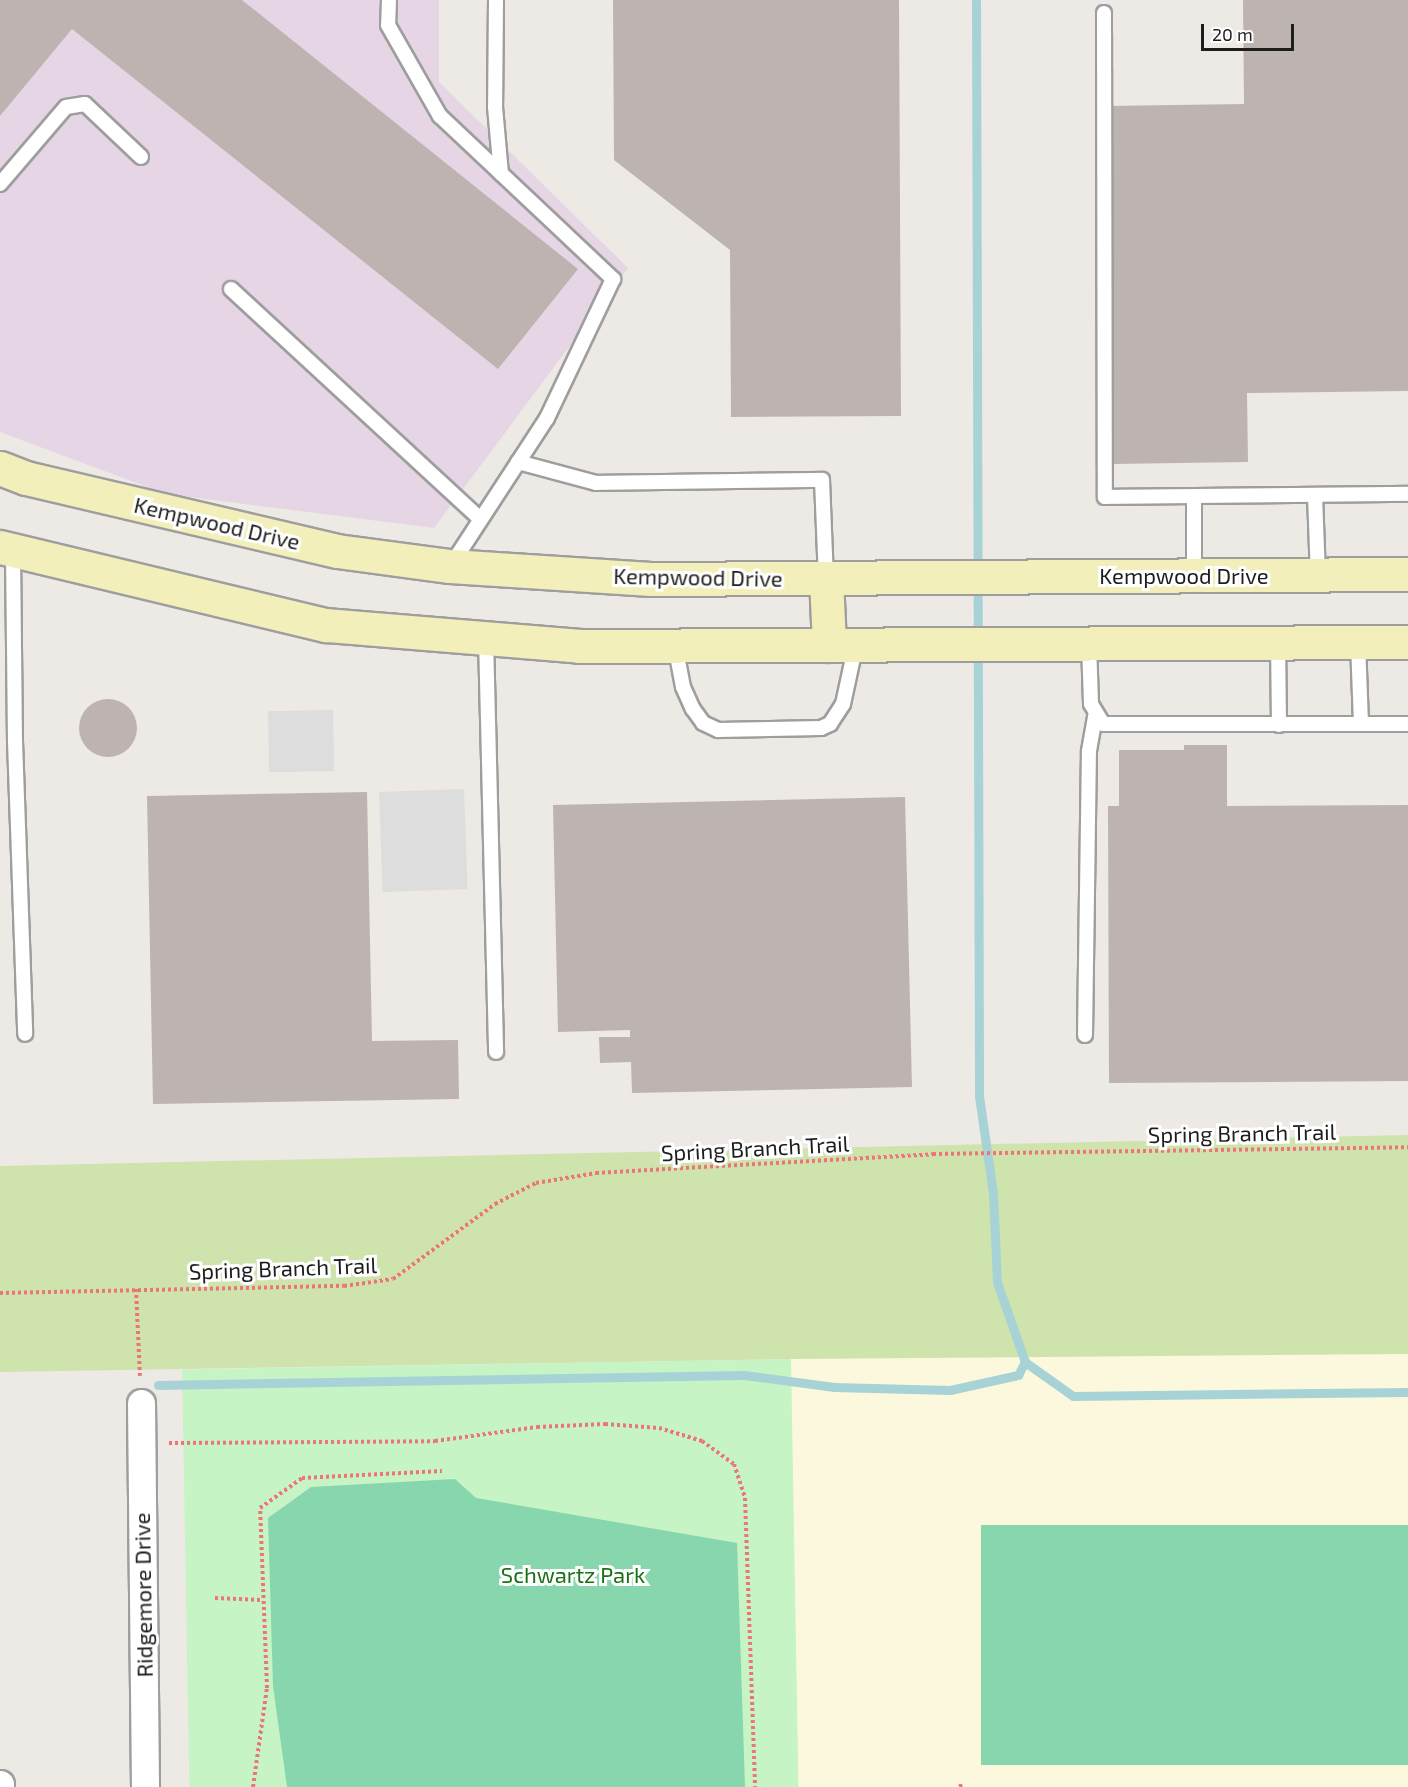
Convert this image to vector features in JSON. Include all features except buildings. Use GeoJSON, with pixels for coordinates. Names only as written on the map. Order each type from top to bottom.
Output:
{"type":"FeatureCollection","features":[{"type":"Feature","properties":{"kind":"main road","name":"Kempwood Drive"},"geometry":{"type":"LineString","coordinates":[[0,468],[26,478],[337,551],[450,566],[651,579],[1408,574]]}},
{"type":"Feature","properties":{"kind":"main road"},"geometry":{"type":"LineString","coordinates":[[6,549],[326,625],[579,646],[1408,642]]}},
{"type":"Feature","properties":{"kind":"main road"},"geometry":{"type":"LineString","coordinates":[[826,578],[842,645]]}},
{"type":"Feature","properties":{"kind":"street","name":"Ridgemore Drive"},"geometry":{"type":"LineString","coordinates":[[141,1403],[145,1787]]}},
{"type":"Feature","properties":{"kind":"lane"},"geometry":{"type":"LineString","coordinates":[[389,0],[388,25],[440,116],[613,279],[547,418],[450,566]]}},
{"type":"Feature","properties":{"kind":"lane"},"geometry":{"type":"LineString","coordinates":[[496,0],[495,107],[501,174]]}},
{"type":"Feature","properties":{"kind":"lane"},"geometry":{"type":"LineString","coordinates":[[1104,13],[1105,497],[1408,494]]}},
{"type":"Feature","properties":{"kind":"lane"},"geometry":{"type":"LineString","coordinates":[[0,184],[66,107],[85,104],[141,157]]}},
{"type":"Feature","properties":{"kind":"lane"},"geometry":{"type":"LineString","coordinates":[[231,289],[480,519]]}},
{"type":"Feature","properties":{"kind":"lane"},"geometry":{"type":"LineString","coordinates":[[518,462],[596,483],[822,480],[826,578]]}},
{"type":"Feature","properties":{"kind":"lane"},"geometry":{"type":"LineString","coordinates":[[1315,495],[1318,575]]}},
{"type":"Feature","properties":{"kind":"lane"},"geometry":{"type":"LineString","coordinates":[[1194,496],[1194,576]]}},
{"type":"Feature","properties":{"kind":"lane"},"geometry":{"type":"LineString","coordinates":[[6,549],[25,1034]]}},
{"type":"Feature","properties":{"kind":"lane"},"geometry":{"type":"LineString","coordinates":[[486,638],[496,1052]]}},
{"type":"Feature","properties":{"kind":"lane"},"geometry":{"type":"LineString","coordinates":[[1278,642],[1279,725]]}},
{"type":"Feature","properties":{"kind":"lane"},"geometry":{"type":"LineString","coordinates":[[1358,642],[1361,724]]}},
{"type":"Feature","properties":{"kind":"lane"},"geometry":{"type":"LineString","coordinates":[[1085,1035],[1089,751],[1095,716],[1091,704],[1089,643]]}},
{"type":"Feature","properties":{"kind":"lane"},"geometry":{"type":"LineString","coordinates":[[675,645],[684,687],[693,709],[703,723],[718,730],[811,728],[830,724],[843,704],[842,645]]}},
{"type":"Feature","properties":{"kind":"lane"},"geometry":{"type":"LineString","coordinates":[[1095,716],[1112,726],[1408,724]]}},
{"type":"Feature","properties":{"kind":"path","name":"Spring Branch Trail"},"geometry":{"type":"LineString","coordinates":[[0,1293],[344,1286],[393,1279],[495,1204],[536,1184],[586,1175],[933,1154],[1408,1147]]}},
{"type":"Feature","properties":{"kind":"path"},"geometry":{"type":"LineString","coordinates":[[136,1290],[141,1403]]}},
{"type":"Feature","properties":{"kind":"path"},"geometry":{"type":"LineString","coordinates":[[142,1443],[435,1441],[537,1427],[605,1424],[659,1428],[702,1441],[734,1464],[745,1498],[755,1787]]}},
{"type":"Feature","properties":{"kind":"path"},"geometry":{"type":"LineString","coordinates":[[252,1787],[267,1688],[260,1508],[302,1478],[442,1471]]}},
{"type":"Feature","properties":{"kind":"path"},"geometry":{"type":"LineString","coordinates":[[215,1598],[262,1600]]}},
{"type":"Feature","properties":{"kind":"shaded area"},"geometry":{"type":"Polygon","coordinates":[[[0,0],[439,0],[439,82],[628,268],[434,528],[166,494],[0,432],[0,0]]]}},
{"type":"Feature","properties":{"kind":"shaded area"},"geometry":{"type":"Polygon","coordinates":[[[333,710],[334,771],[269,772],[268,711],[333,710]]]}},
{"type":"Feature","properties":{"kind":"shaded area"},"geometry":{"type":"Polygon","coordinates":[[[464,789],[467,889],[383,892],[379,792],[464,789]]]}},
{"type":"Feature","properties":{"kind":"shaded area"},"geometry":{"type":"Polygon","coordinates":[[[791,1354],[1408,1354],[1408,1787],[791,1787],[791,1354]]]}},
{"type":"Feature","properties":{"kind":"green space"},"geometry":{"type":"Polygon","coordinates":[[[1408,1135],[1408,1354],[791,1359],[0,1372],[0,1166],[1408,1135]]]}},
{"type":"Feature","properties":{"kind":"green space","name":"Schwartz Park"},"geometry":{"type":"Polygon","coordinates":[[[791,1359],[798,1787],[189,1787],[182,1370],[791,1359]]]}},
{"type":"Feature","properties":{"kind":"green space"},"geometry":{"type":"Polygon","coordinates":[[[455,1479],[476,1498],[737,1543],[745,1787],[287,1787],[273,1686],[268,1518],[311,1487],[455,1479]]]}},
{"type":"Feature","properties":{"kind":"green space"},"geometry":{"type":"Polygon","coordinates":[[[981,1525],[1408,1525],[1408,1765],[981,1765],[981,1525]]]}},
{"type":"Feature","properties":{"kind":"waterway"},"geometry":{"type":"LineString","coordinates":[[976,0],[979,1096],[993,1193],[997,1282],[1025,1362],[1073,1396],[1408,1392]]}},
{"type":"Feature","properties":{"kind":"waterway"},"geometry":{"type":"LineString","coordinates":[[158,1385],[744,1375],[834,1387],[950,1390],[1018,1375],[1025,1362]]}}]}
